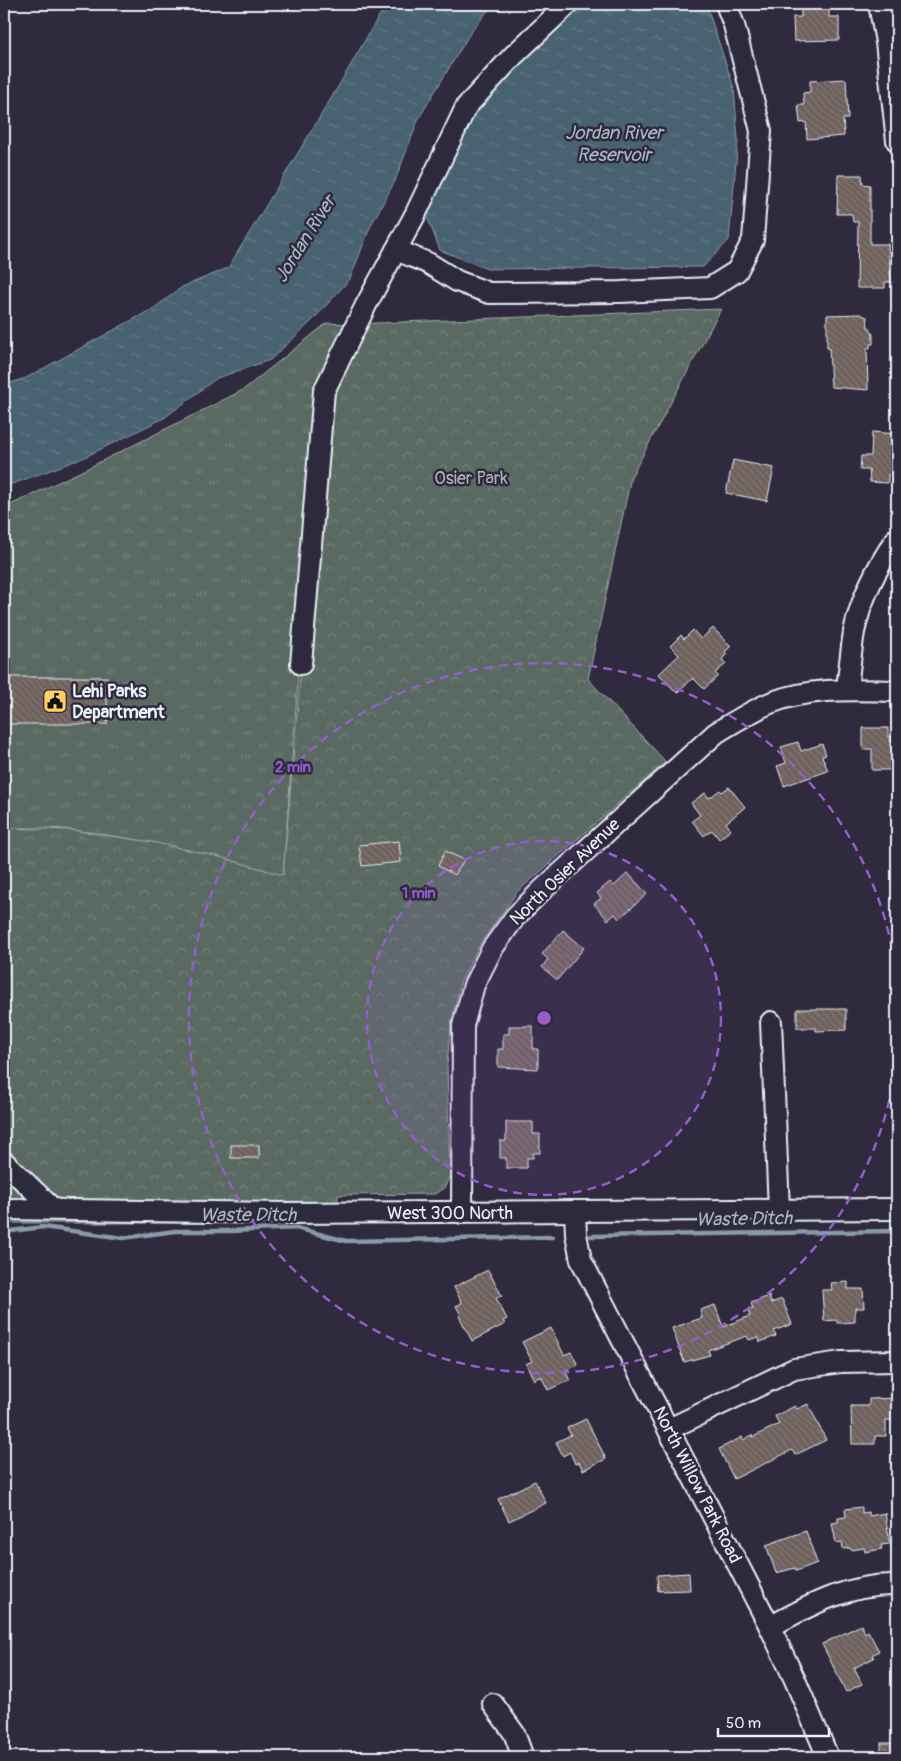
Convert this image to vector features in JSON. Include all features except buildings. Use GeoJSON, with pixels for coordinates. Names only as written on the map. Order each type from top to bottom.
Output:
{"type":"FeatureCollection","features":[{"type":"Feature","properties":{"kind":"street"},"geometry":{"type":"LineString","coordinates":[[301,664],[324,391],[366,305],[415,215],[466,107],[513,56],[568,4]]}},
{"type":"Feature","properties":{"kind":"street"},"geometry":{"type":"LineString","coordinates":[[396,250],[428,264],[457,282],[489,293],[620,292],[710,288],[737,271],[753,240],[761,131],[734,25],[726,4]]}},
{"type":"Feature","properties":{"kind":"street"},"geometry":{"type":"LineString","coordinates":[[879,4],[886,42],[897,141]]}},
{"type":"Feature","properties":{"kind":"street"},"geometry":{"type":"LineString","coordinates":[[847,690],[854,631],[868,592],[887,553],[897,538]]}},
{"type":"Feature","properties":{"kind":"street","name":"North Osier Avenue"},"geometry":{"type":"LineString","coordinates":[[462,1213],[463,1026],[474,985],[492,949],[515,917],[541,891],[716,733],[746,714],[772,702],[800,695],[847,690],[897,691]]}},
{"type":"Feature","properties":{"kind":"street"},"geometry":{"type":"LineString","coordinates":[[772,1022],[779,1210]]}},
{"type":"Feature","properties":{"kind":"street"},"geometry":{"type":"LineString","coordinates":[[4,1162],[53,1209]]}},
{"type":"Feature","properties":{"kind":"street","name":"West 300 North"},"geometry":{"type":"LineString","coordinates":[[4,1209],[286,1213],[462,1213],[897,1209]]}},
{"type":"Feature","properties":{"kind":"street","name":"North Willow Park Road"},"geometry":{"type":"LineString","coordinates":[[575,1212],[576,1234],[581,1260],[770,1626],[828,1757]]}},
{"type":"Feature","properties":{"kind":"street"},"geometry":{"type":"LineString","coordinates":[[669,1429],[794,1369],[841,1362],[897,1361]]}},
{"type":"Feature","properties":{"kind":"street"},"geometry":{"type":"LineString","coordinates":[[770,1626],[828,1598],[858,1588],[897,1585]]}},
{"type":"Feature","properties":{"kind":"street"},"geometry":{"type":"LineString","coordinates":[[493,1704],[514,1733],[523,1757]]}},
{"type":"Feature","properties":{"kind":"green space","name":"Osier Park"},"geometry":{"type":"Polygon","coordinates":[[[721,309],[631,477],[588,679],[666,762],[517,892],[480,944],[461,981],[451,1024],[447,1064],[450,1175],[445,1187],[435,1194],[338,1195],[337,1223],[4,1223],[4,830],[7,828],[71,830],[152,842],[220,857],[283,875],[302,654],[320,390],[353,324],[721,309]]]}},
{"type":"Feature","properties":{"kind":"green space"},"geometry":{"type":"Polygon","coordinates":[[[327,323],[353,324],[320,390],[283,876],[179,849],[126,838],[65,829],[7,828],[4,830],[4,508],[243,390],[327,323]]]}},
{"type":"Feature","properties":{"kind":"water","name":"Jordan River"},"geometry":{"type":"Polygon","coordinates":[[[386,4],[493,4],[469,35],[419,118],[395,181],[371,225],[350,279],[312,321],[270,360],[217,378],[164,418],[83,458],[4,487],[4,385],[26,378],[154,308],[182,287],[228,268],[386,4]]]}},
{"type":"Feature","properties":{"kind":"water","name":"Jordan River Reservoir"},"geometry":{"type":"Polygon","coordinates":[[[578,4],[706,4],[734,88],[738,139],[729,240],[703,267],[487,269],[440,250],[427,217],[471,112],[578,4]]]}},
{"type":"Feature","properties":{"kind":"waterway","name":"Waste Ditch"},"geometry":{"type":"LineString","coordinates":[[4,1232],[43,1227],[123,1238],[175,1231],[296,1228],[346,1241],[553,1237]]}},
{"type":"Feature","properties":{"kind":"waterway","name":"Waste Ditch"},"geometry":{"type":"LineString","coordinates":[[591,1236],[897,1231]]}},
{"type":"Feature","properties":{"kind":"place","name":"Lehi Parks Department"},"geometry":{"type":"Point","coordinates":[55,701]}}]}
